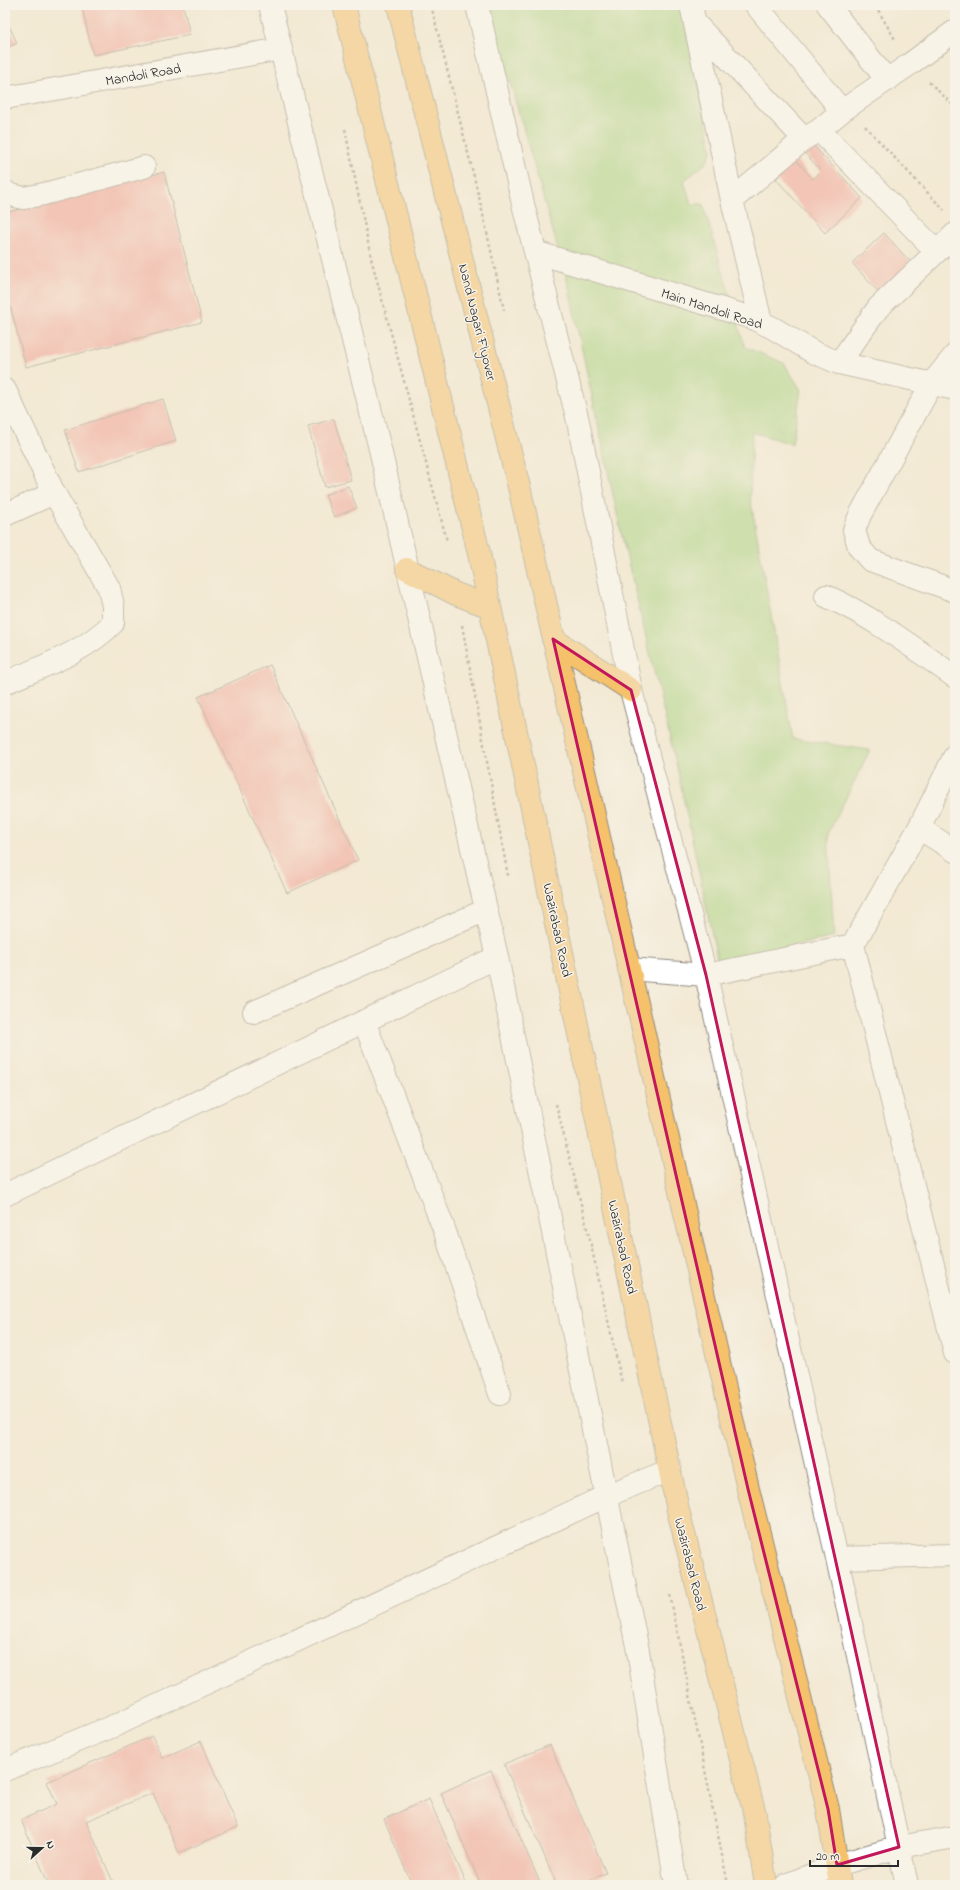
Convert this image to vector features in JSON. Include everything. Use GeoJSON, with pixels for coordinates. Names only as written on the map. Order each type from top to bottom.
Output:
{"type":"FeatureCollection","features":[{"type":"Feature","properties":{"kind":"highway"},"geometry":{"type":"LineString","coordinates":[[344,5],[478,549],[490,607]]}},
{"type":"Feature","properties":{"kind":"highway","name":"Nand Nagari Flyover"},"geometry":{"type":"LineString","coordinates":[[398,5],[497,398],[554,639]]}},
{"type":"Feature","properties":{"kind":"highway"},"geometry":{"type":"LineString","coordinates":[[407,568],[456,594],[490,607]]}},
{"type":"Feature","properties":{"kind":"highway","name":"Wazirabad Road"},"geometry":{"type":"LineString","coordinates":[[490,607],[678,1510],[755,1815],[766,1885]]}},
{"type":"Feature","properties":{"kind":"highway"},"geometry":{"type":"LineString","coordinates":[[554,639],[631,690]]}},
{"type":"Feature","properties":{"kind":"highway"},"geometry":{"type":"LineString","coordinates":[[554,639],[748,1489],[828,1809],[838,1875]]}},
{"type":"Feature","properties":{"kind":"street"},"geometry":{"type":"LineString","coordinates":[[270,5],[381,453],[497,957],[638,1651],[676,1885]]}},
{"type":"Feature","properties":{"kind":"street"},"geometry":{"type":"LineString","coordinates":[[477,5],[535,252],[578,420],[631,690],[706,975],[837,1558],[907,1885]]}},
{"type":"Feature","properties":{"kind":"street"},"geometry":{"type":"LineString","coordinates":[[756,5],[845,109]]}},
{"type":"Feature","properties":{"kind":"street"},"geometry":{"type":"LineString","coordinates":[[828,5],[887,80]]}},
{"type":"Feature","properties":{"kind":"street"},"geometry":{"type":"LineString","coordinates":[[693,14],[812,135],[936,251]]}},
{"type":"Feature","properties":{"kind":"street"},"geometry":{"type":"LineString","coordinates":[[693,14],[732,200],[761,322]]}},
{"type":"Feature","properties":{"kind":"street"},"geometry":{"type":"LineString","coordinates":[[732,200],[845,109],[910,64],[953,37]]}},
{"type":"Feature","properties":{"kind":"street","name":"Mandoli Road"},"geometry":{"type":"LineString","coordinates":[[5,98],[281,49]]}},
{"type":"Feature","properties":{"kind":"street"},"geometry":{"type":"LineString","coordinates":[[5,190],[7,194],[24,198],[31,197],[144,167]]}},
{"type":"Feature","properties":{"kind":"street"},"geometry":{"type":"LineString","coordinates":[[839,363],[878,308],[955,234]]}},
{"type":"Feature","properties":{"kind":"street","name":"Main Mandoli Road"},"geometry":{"type":"LineString","coordinates":[[535,252],[761,322],[812,352],[839,363],[955,389]]}},
{"type":"Feature","properties":{"kind":"street"},"geometry":{"type":"LineString","coordinates":[[955,355],[932,383],[860,515],[854,530],[859,547],[870,560],[955,591]]}},
{"type":"Feature","properties":{"kind":"street"},"geometry":{"type":"LineString","coordinates":[[5,390],[54,493],[109,588],[113,606],[113,624],[101,635],[85,646],[5,683]]}},
{"type":"Feature","properties":{"kind":"street"},"geometry":{"type":"LineString","coordinates":[[5,515],[54,493]]}},
{"type":"Feature","properties":{"kind":"street"},"geometry":{"type":"LineString","coordinates":[[826,596],[842,603],[893,633],[955,677]]}},
{"type":"Feature","properties":{"kind":"street"},"geometry":{"type":"LineString","coordinates":[[955,756],[919,828],[853,945],[955,1353]]}},
{"type":"Feature","properties":{"kind":"street"},"geometry":{"type":"LineString","coordinates":[[919,828],[955,851]]}},
{"type":"Feature","properties":{"kind":"street"},"geometry":{"type":"LineString","coordinates":[[254,1012],[486,910]]}},
{"type":"Feature","properties":{"kind":"street"},"geometry":{"type":"LineString","coordinates":[[629,968],[706,975],[853,945]]}},
{"type":"Feature","properties":{"kind":"street"},"geometry":{"type":"LineString","coordinates":[[5,1195],[497,957]]}},
{"type":"Feature","properties":{"kind":"street"},"geometry":{"type":"LineString","coordinates":[[364,1021],[444,1229],[500,1394]]}},
{"type":"Feature","properties":{"kind":"street"},"geometry":{"type":"LineString","coordinates":[[5,1770],[116,1725],[606,1496],[670,1470]]}},
{"type":"Feature","properties":{"kind":"street"},"geometry":{"type":"LineString","coordinates":[[837,1558],[955,1554]]}},
{"type":"Feature","properties":{"kind":"street"},"geometry":{"type":"LineString","coordinates":[[786,1885],[838,1875],[899,1847],[955,1837]]}},
{"type":"Feature","properties":{"kind":"path"},"geometry":{"type":"LineString","coordinates":[[875,5],[910,64],[955,108]]}},
{"type":"Feature","properties":{"kind":"path"},"geometry":{"type":"LineString","coordinates":[[845,109],[945,212]]}},
{"type":"Feature","properties":{"kind":"path"},"geometry":{"type":"LineString","coordinates":[[344,122],[372,262],[448,546]]}},
{"type":"Feature","properties":{"kind":"path"},"geometry":{"type":"LineString","coordinates":[[456,594],[509,882]]}},
{"type":"Feature","properties":{"kind":"path"},"geometry":{"type":"LineString","coordinates":[[555,1098],[589,1236],[624,1389]]}},
{"type":"Feature","properties":{"kind":"path"},"geometry":{"type":"LineString","coordinates":[[668,1588],[728,1885]]}},
{"type":"Feature","properties":{"kind":"highlighted area"},"geometry":{"type":"Polygon","coordinates":[[[553,639],[631,690],[706,975],[899,1847],[837,1865],[828,1809],[748,1489],[553,639]]]}},
{"type":"Feature","properties":{"kind":"green space"},"geometry":{"type":"Polygon","coordinates":[[[488,5],[682,5],[712,150],[706,163],[684,181],[691,204],[703,204],[745,347],[784,363],[801,390],[792,444],[752,432],[750,496],[793,739],[870,750],[828,834],[834,937],[718,963],[678,772],[621,532],[568,284],[488,5]]]}},
{"type":"Feature","properties":{"kind":"building"},"geometry":{"type":"Polygon","coordinates":[[[97,5],[183,5],[190,35],[93,55],[82,8],[97,5]]]}},
{"type":"Feature","properties":{"kind":"building"},"geometry":{"type":"Polygon","coordinates":[[[5,17],[17,43],[5,49],[5,17]]]}},
{"type":"Feature","properties":{"kind":"building"},"geometry":{"type":"Polygon","coordinates":[[[813,145],[862,198],[825,233],[776,179],[796,160],[813,179],[821,171],[805,153],[813,145]]]}},
{"type":"Feature","properties":{"kind":"building"},"geometry":{"type":"Polygon","coordinates":[[[164,172],[202,322],[26,367],[5,285],[5,213],[164,172]]]}},
{"type":"Feature","properties":{"kind":"building"},"geometry":{"type":"Polygon","coordinates":[[[884,233],[913,265],[881,295],[852,263],[884,233]]]}},
{"type":"Feature","properties":{"kind":"building"},"geometry":{"type":"Polygon","coordinates":[[[163,399],[176,441],[79,472],[65,430],[163,399]]]}},
{"type":"Feature","properties":{"kind":"building"},"geometry":{"type":"Polygon","coordinates":[[[334,419],[351,480],[325,487],[308,426],[334,419]]]}},
{"type":"Feature","properties":{"kind":"building"},"geometry":{"type":"Polygon","coordinates":[[[348,486],[357,508],[334,517],[325,495],[348,486]]]}},
{"type":"Feature","properties":{"kind":"building"},"geometry":{"type":"Polygon","coordinates":[[[270,665],[358,860],[287,893],[198,697],[270,665]]]}},
{"type":"Feature","properties":{"kind":"building"},"geometry":{"type":"Polygon","coordinates":[[[152,1736],[162,1758],[201,1741],[238,1827],[179,1853],[153,1793],[86,1821],[113,1882],[106,1885],[49,1885],[21,1820],[57,1804],[47,1782],[152,1736]]]}},
{"type":"Feature","properties":{"kind":"building"},"geometry":{"type":"Polygon","coordinates":[[[550,1745],[606,1873],[578,1885],[557,1885],[504,1764],[550,1745]]]}},
{"type":"Feature","properties":{"kind":"building"},"geometry":{"type":"Polygon","coordinates":[[[491,1770],[541,1885],[481,1885],[441,1793],[491,1770]]]}},
{"type":"Feature","properties":{"kind":"building"},"geometry":{"type":"Polygon","coordinates":[[[429,1799],[467,1885],[412,1885],[384,1819],[429,1799]]]}}]}
